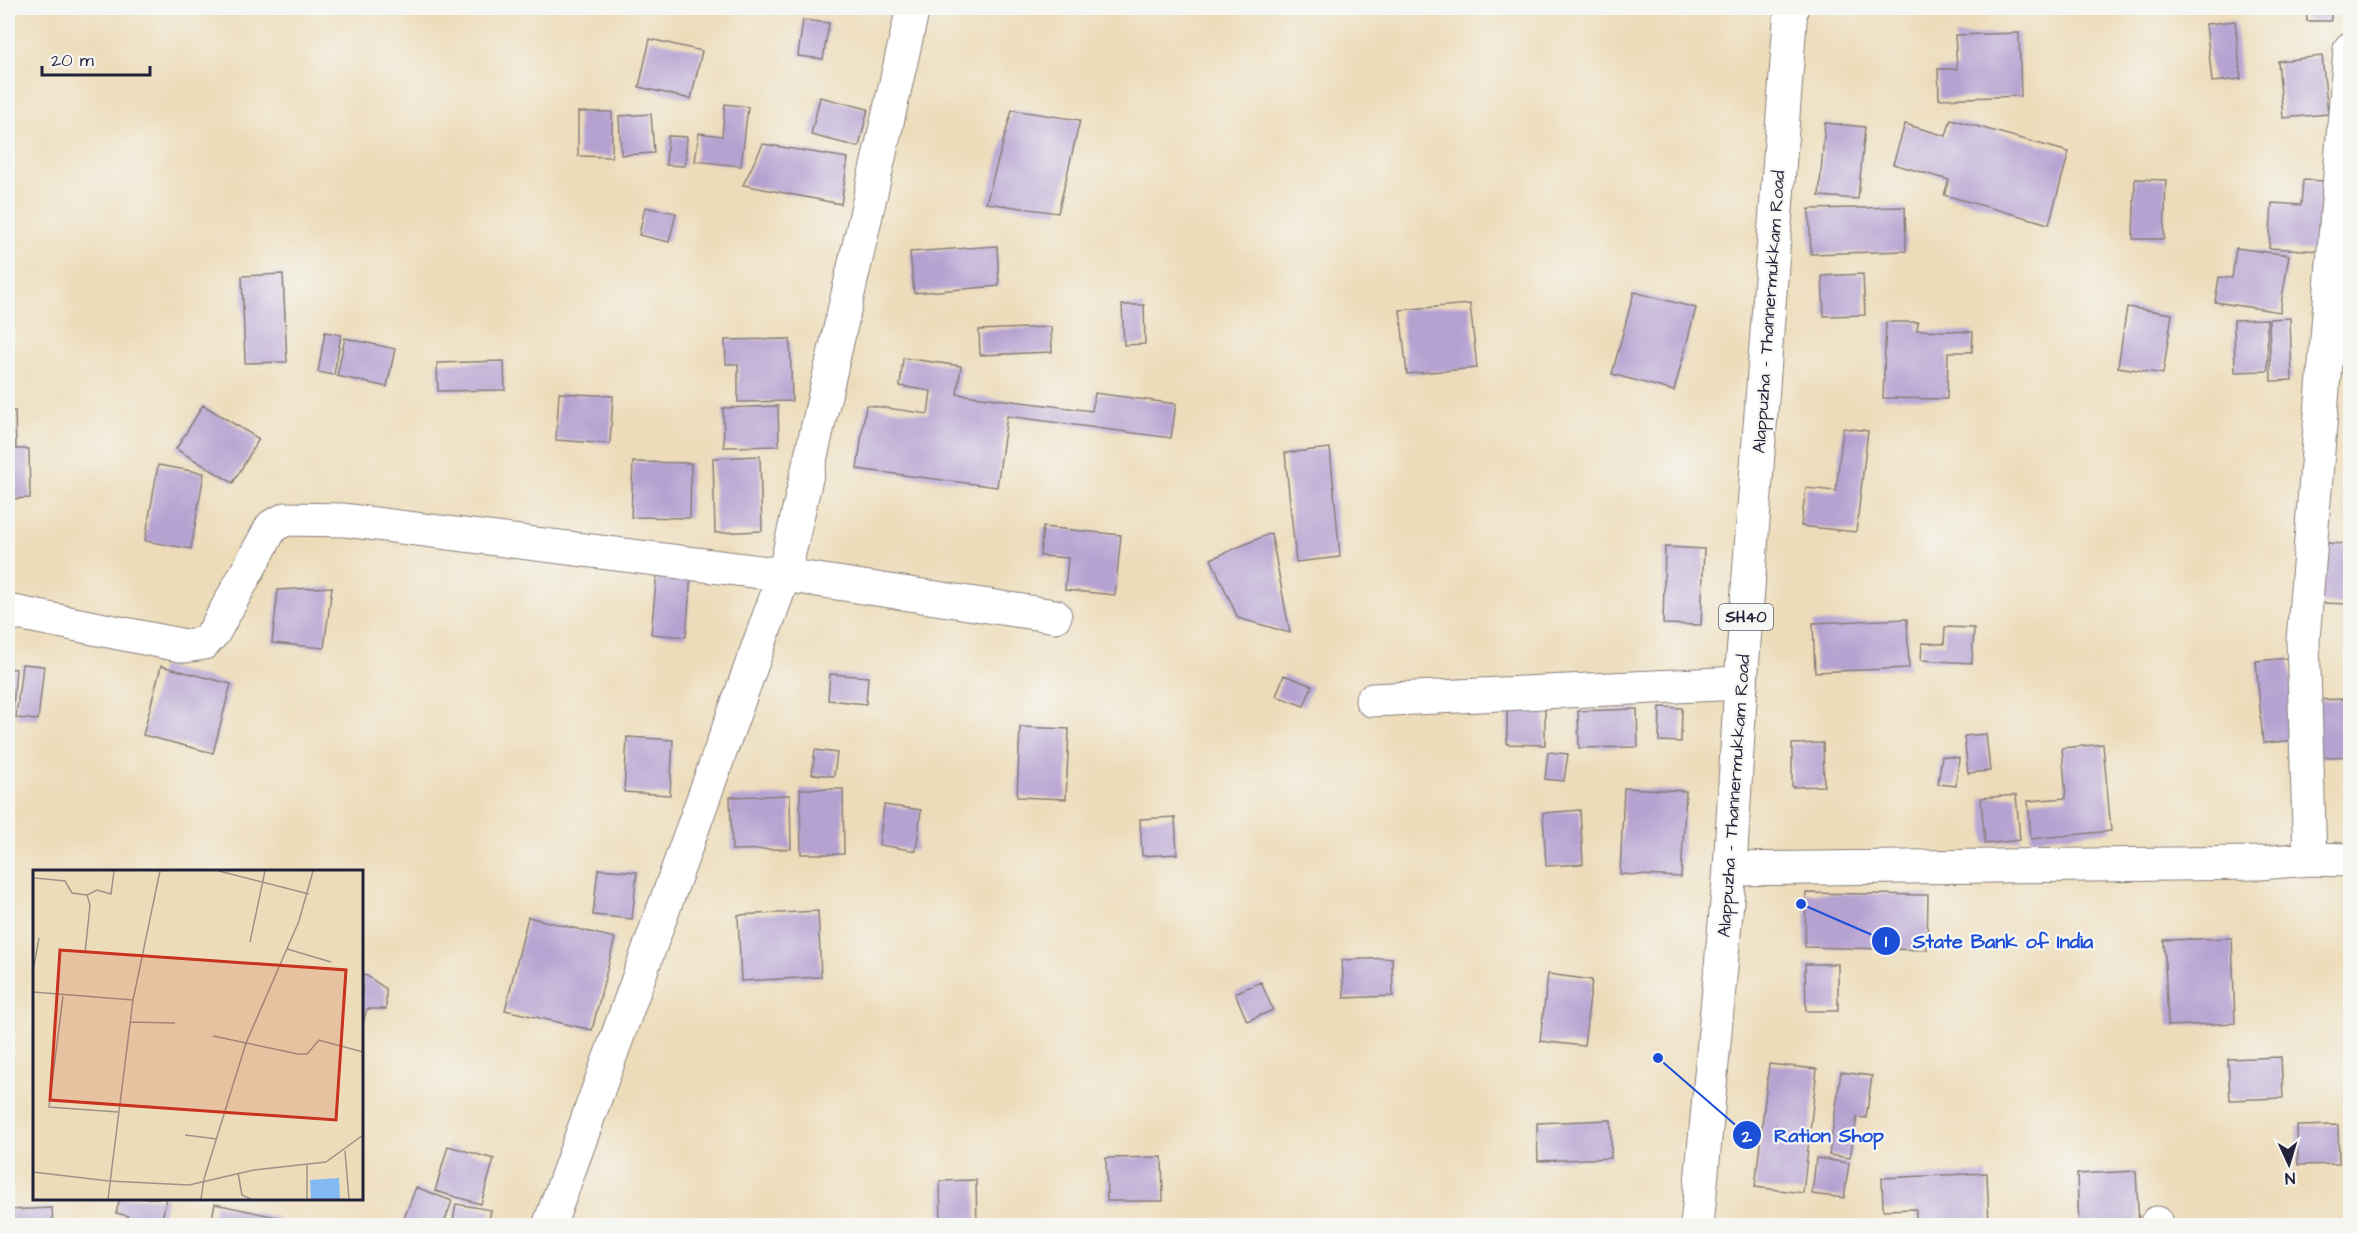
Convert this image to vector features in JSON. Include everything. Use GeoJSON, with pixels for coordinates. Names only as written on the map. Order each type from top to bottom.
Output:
{"type":"FeatureCollection","features":[{"type":"Feature","properties":{"kind":"street"},"geometry":{"type":"LineString","coordinates":[[549,1226],[784,575],[913,8]]}},
{"type":"Feature","properties":{"kind":"street","name":"Alappuzha - Thannermukkam Road"},"geometry":{"type":"LineString","coordinates":[[1697,1226],[1730,870],[1741,683],[1791,8]]}},
{"type":"Feature","properties":{"kind":"street"},"geometry":{"type":"LineString","coordinates":[[2310,859],[2303,640],[2350,49]]}},
{"type":"Feature","properties":{"kind":"street"},"geometry":{"type":"LineString","coordinates":[[8,611],[185,646],[204,643],[214,632],[272,526],[286,519],[344,520],[784,575],[1055,616]]}},
{"type":"Feature","properties":{"kind":"street"},"geometry":{"type":"LineString","coordinates":[[1372,700],[1741,683]]}},
{"type":"Feature","properties":{"kind":"street"},"geometry":{"type":"LineString","coordinates":[[1730,870],[2350,860]]}},
{"type":"Feature","properties":{"kind":"building"},"geometry":{"type":"Polygon","coordinates":[[[2306,8],[2331,8],[2331,21],[2307,21],[2306,8]]]}},
{"type":"Feature","properties":{"kind":"building"},"geometry":{"type":"Polygon","coordinates":[[[803,20],[829,23],[823,59],[798,56],[803,20]]]}},
{"type":"Feature","properties":{"kind":"building"},"geometry":{"type":"Polygon","coordinates":[[[2235,21],[2241,79],[2212,82],[2206,24],[2235,21]]]}},
{"type":"Feature","properties":{"kind":"building"},"geometry":{"type":"Polygon","coordinates":[[[2019,33],[2021,96],[1939,99],[1938,69],[1957,69],[1955,35],[2019,33]]]}},
{"type":"Feature","properties":{"kind":"building"},"geometry":{"type":"Polygon","coordinates":[[[650,39],[702,51],[691,99],[639,87],[650,39]]]}},
{"type":"Feature","properties":{"kind":"building"},"geometry":{"type":"Polygon","coordinates":[[[2322,56],[2328,114],[2283,118],[2278,61],[2322,56]]]}},
{"type":"Feature","properties":{"kind":"building"},"geometry":{"type":"Polygon","coordinates":[[[820,97],[868,109],[859,147],[811,135],[820,97]]]}},
{"type":"Feature","properties":{"kind":"building"},"geometry":{"type":"Polygon","coordinates":[[[725,104],[748,107],[741,166],[695,161],[699,133],[722,136],[725,104]]]}},
{"type":"Feature","properties":{"kind":"building"},"geometry":{"type":"Polygon","coordinates":[[[1012,110],[1080,120],[1058,213],[986,203],[1012,110]]]}},
{"type":"Feature","properties":{"kind":"building"},"geometry":{"type":"Polygon","coordinates":[[[578,112],[612,112],[612,157],[578,156],[578,112]]]}},
{"type":"Feature","properties":{"kind":"building"},"geometry":{"type":"Polygon","coordinates":[[[651,114],[654,153],[621,155],[619,116],[651,114]]]}},
{"type":"Feature","properties":{"kind":"building"},"geometry":{"type":"Polygon","coordinates":[[[1951,119],[2069,152],[2049,224],[1944,195],[1949,180],[1893,164],[1905,124],[1946,136],[1951,119]]]}},
{"type":"Feature","properties":{"kind":"building"},"geometry":{"type":"Polygon","coordinates":[[[1825,123],[1865,127],[1858,199],[1819,196],[1825,123]]]}},
{"type":"Feature","properties":{"kind":"building"},"geometry":{"type":"Polygon","coordinates":[[[668,136],[687,137],[685,166],[666,165],[668,136]]]}},
{"type":"Feature","properties":{"kind":"building"},"geometry":{"type":"Polygon","coordinates":[[[763,144],[848,158],[841,204],[743,185],[763,144]]]}},
{"type":"Feature","properties":{"kind":"building"},"geometry":{"type":"Polygon","coordinates":[[[2135,179],[2166,180],[2164,239],[2133,239],[2135,179]]]}},
{"type":"Feature","properties":{"kind":"building"},"geometry":{"type":"Polygon","coordinates":[[[2303,180],[2325,181],[2321,251],[2269,248],[2272,203],[2301,205],[2303,180]]]}},
{"type":"Feature","properties":{"kind":"building"},"geometry":{"type":"Polygon","coordinates":[[[645,207],[676,213],[669,242],[639,235],[645,207]]]}},
{"type":"Feature","properties":{"kind":"building"},"geometry":{"type":"Polygon","coordinates":[[[1905,207],[1906,251],[1811,254],[1809,209],[1905,207]]]}},
{"type":"Feature","properties":{"kind":"building"},"geometry":{"type":"Polygon","coordinates":[[[997,246],[999,286],[914,293],[910,252],[997,246]]]}},
{"type":"Feature","properties":{"kind":"building"},"geometry":{"type":"Polygon","coordinates":[[[2236,248],[2289,255],[2280,312],[2215,302],[2219,277],[2232,278],[2236,248]]]}},
{"type":"Feature","properties":{"kind":"building"},"geometry":{"type":"Polygon","coordinates":[[[283,274],[287,362],[245,363],[242,276],[283,274]]]}},
{"type":"Feature","properties":{"kind":"building"},"geometry":{"type":"Polygon","coordinates":[[[1863,274],[1865,315],[1824,316],[1822,276],[1863,274]]]}},
{"type":"Feature","properties":{"kind":"building"},"geometry":{"type":"Polygon","coordinates":[[[2344,283],[2350,283],[2350,329],[2346,329],[2344,283]]]}},
{"type":"Feature","properties":{"kind":"building"},"geometry":{"type":"Polygon","coordinates":[[[1634,292],[1696,308],[1674,391],[1612,374],[1634,292]]]}},
{"type":"Feature","properties":{"kind":"building"},"geometry":{"type":"Polygon","coordinates":[[[1470,304],[1477,368],[1407,374],[1400,310],[1470,304]]]}},
{"type":"Feature","properties":{"kind":"building"},"geometry":{"type":"Polygon","coordinates":[[[1122,305],[1144,305],[1145,344],[1124,345],[1122,305]]]}},
{"type":"Feature","properties":{"kind":"building"},"geometry":{"type":"Polygon","coordinates":[[[2127,307],[2172,314],[2163,374],[2118,367],[2127,307]]]}},
{"type":"Feature","properties":{"kind":"building"},"geometry":{"type":"Polygon","coordinates":[[[2290,318],[2292,380],[2271,381],[2269,319],[2290,318]]]}},
{"type":"Feature","properties":{"kind":"building"},"geometry":{"type":"Polygon","coordinates":[[[2267,319],[2268,371],[2235,372],[2234,320],[2267,319]]]}},
{"type":"Feature","properties":{"kind":"building"},"geometry":{"type":"Polygon","coordinates":[[[1886,322],[1918,322],[1917,330],[1973,332],[1972,352],[1948,352],[1947,399],[1883,398],[1886,322]]]}},
{"type":"Feature","properties":{"kind":"building"},"geometry":{"type":"Polygon","coordinates":[[[1051,327],[1052,352],[980,355],[979,330],[1051,327]]]}},
{"type":"Feature","properties":{"kind":"building"},"geometry":{"type":"Polygon","coordinates":[[[325,332],[341,335],[334,375],[318,372],[325,332]]]}},
{"type":"Feature","properties":{"kind":"building"},"geometry":{"type":"Polygon","coordinates":[[[345,338],[395,349],[387,387],[337,376],[345,338]]]}},
{"type":"Feature","properties":{"kind":"building"},"geometry":{"type":"Polygon","coordinates":[[[790,339],[792,401],[738,402],[738,364],[726,364],[725,340],[790,339]]]}},
{"type":"Feature","properties":{"kind":"building"},"geometry":{"type":"Polygon","coordinates":[[[903,358],[961,366],[957,394],[1092,411],[1095,393],[1176,404],[1171,438],[1007,416],[997,487],[857,469],[866,405],[928,414],[931,391],[900,386],[903,358]]]}},
{"type":"Feature","properties":{"kind":"building"},"geometry":{"type":"Polygon","coordinates":[[[504,361],[505,390],[438,391],[437,363],[504,361]]]}},
{"type":"Feature","properties":{"kind":"building"},"geometry":{"type":"Polygon","coordinates":[[[559,393],[613,396],[610,444],[556,440],[559,393]]]}},
{"type":"Feature","properties":{"kind":"building"},"geometry":{"type":"Polygon","coordinates":[[[203,405],[259,439],[233,483],[176,449],[203,405]]]}},
{"type":"Feature","properties":{"kind":"building"},"geometry":{"type":"Polygon","coordinates":[[[778,406],[779,446],[724,447],[723,408],[778,406]]]}},
{"type":"Feature","properties":{"kind":"building"},"geometry":{"type":"Polygon","coordinates":[[[8,411],[15,411],[16,449],[29,449],[30,498],[8,499],[8,411]]]}},
{"type":"Feature","properties":{"kind":"building"},"geometry":{"type":"Polygon","coordinates":[[[1843,428],[1868,431],[1856,532],[1801,526],[1806,488],[1836,491],[1843,428]]]}},
{"type":"Feature","properties":{"kind":"building"},"geometry":{"type":"Polygon","coordinates":[[[1330,448],[1340,557],[1296,562],[1285,453],[1330,448]]]}},
{"type":"Feature","properties":{"kind":"building"},"geometry":{"type":"Polygon","coordinates":[[[760,456],[762,531],[715,533],[713,458],[760,456]]]}},
{"type":"Feature","properties":{"kind":"building"},"geometry":{"type":"Polygon","coordinates":[[[633,462],[691,463],[690,518],[631,517],[633,462]]]}},
{"type":"Feature","properties":{"kind":"building"},"geometry":{"type":"Polygon","coordinates":[[[158,465],[204,473],[191,549],[145,541],[158,465]]]}},
{"type":"Feature","properties":{"kind":"building"},"geometry":{"type":"Polygon","coordinates":[[[1043,527],[1121,535],[1115,595],[1065,590],[1068,558],[1040,556],[1043,527]]]}},
{"type":"Feature","properties":{"kind":"building"},"geometry":{"type":"Polygon","coordinates":[[[1271,533],[1290,633],[1238,618],[1211,559],[1271,533]]]}},
{"type":"Feature","properties":{"kind":"building"},"geometry":{"type":"Polygon","coordinates":[[[2323,543],[2350,544],[2350,604],[2320,603],[2323,543]]]}},
{"type":"Feature","properties":{"kind":"building"},"geometry":{"type":"Polygon","coordinates":[[[1665,547],[1704,549],[1701,625],[1663,624],[1665,547]]]}},
{"type":"Feature","properties":{"kind":"building"},"geometry":{"type":"Polygon","coordinates":[[[657,572],[691,575],[686,637],[651,634],[657,572]]]}},
{"type":"Feature","properties":{"kind":"building"},"geometry":{"type":"Polygon","coordinates":[[[332,587],[324,648],[272,643],[278,590],[332,587]]]}},
{"type":"Feature","properties":{"kind":"building"},"geometry":{"type":"Polygon","coordinates":[[[1907,619],[1909,668],[1815,672],[1813,623],[1907,619]]]}},
{"type":"Feature","properties":{"kind":"building"},"geometry":{"type":"Polygon","coordinates":[[[1945,627],[1974,628],[1972,663],[1921,660],[1922,643],[1944,644],[1945,627]]]}},
{"type":"Feature","properties":{"kind":"building"},"geometry":{"type":"Polygon","coordinates":[[[2289,658],[2297,740],[2263,743],[2256,661],[2289,658]]]}},
{"type":"Feature","properties":{"kind":"building"},"geometry":{"type":"Polygon","coordinates":[[[22,664],[44,666],[38,720],[16,718],[22,664]]]}},
{"type":"Feature","properties":{"kind":"building"},"geometry":{"type":"Polygon","coordinates":[[[161,666],[231,684],[213,753],[143,735],[161,666]]]}},
{"type":"Feature","properties":{"kind":"building"},"geometry":{"type":"Polygon","coordinates":[[[8,668],[16,669],[13,707],[8,706],[8,668]]]}},
{"type":"Feature","properties":{"kind":"building"},"geometry":{"type":"Polygon","coordinates":[[[830,674],[868,677],[866,704],[828,700],[830,674]]]}},
{"type":"Feature","properties":{"kind":"building"},"geometry":{"type":"Polygon","coordinates":[[[1284,675],[1312,686],[1304,706],[1276,696],[1284,675]]]}},
{"type":"Feature","properties":{"kind":"building"},"geometry":{"type":"Polygon","coordinates":[[[2350,699],[2350,756],[2310,758],[2308,700],[2350,699]]]}},
{"type":"Feature","properties":{"kind":"building"},"geometry":{"type":"Polygon","coordinates":[[[1507,706],[1545,707],[1545,745],[1507,744],[1507,706]]]}},
{"type":"Feature","properties":{"kind":"building"},"geometry":{"type":"Polygon","coordinates":[[[1660,707],[1682,708],[1681,742],[1659,741],[1660,707]]]}},
{"type":"Feature","properties":{"kind":"building"},"geometry":{"type":"Polygon","coordinates":[[[1637,709],[1638,747],[1579,748],[1578,711],[1637,709]]]}},
{"type":"Feature","properties":{"kind":"building"},"geometry":{"type":"Polygon","coordinates":[[[1020,727],[1069,729],[1066,799],[1017,797],[1020,727]]]}},
{"type":"Feature","properties":{"kind":"building"},"geometry":{"type":"Polygon","coordinates":[[[1986,734],[1990,771],[1968,773],[1964,736],[1986,734]]]}},
{"type":"Feature","properties":{"kind":"building"},"geometry":{"type":"Polygon","coordinates":[[[627,737],[673,740],[670,795],[624,792],[627,737]]]}},
{"type":"Feature","properties":{"kind":"building"},"geometry":{"type":"Polygon","coordinates":[[[1823,743],[1824,786],[1792,787],[1792,744],[1823,743]]]}},
{"type":"Feature","properties":{"kind":"building"},"geometry":{"type":"Polygon","coordinates":[[[2103,744],[2111,831],[2031,839],[2028,801],[2066,798],[2062,748],[2103,744]]]}},
{"type":"Feature","properties":{"kind":"building"},"geometry":{"type":"Polygon","coordinates":[[[815,750],[837,753],[834,776],[812,774],[815,750]]]}},
{"type":"Feature","properties":{"kind":"building"},"geometry":{"type":"Polygon","coordinates":[[[1548,752],[1568,754],[1564,781],[1545,779],[1548,752]]]}},
{"type":"Feature","properties":{"kind":"building"},"geometry":{"type":"Polygon","coordinates":[[[1942,756],[1959,758],[1956,786],[1938,784],[1942,756]]]}},
{"type":"Feature","properties":{"kind":"building"},"geometry":{"type":"Polygon","coordinates":[[[1624,788],[1686,791],[1681,877],[1620,874],[1624,788]]]}},
{"type":"Feature","properties":{"kind":"building"},"geometry":{"type":"Polygon","coordinates":[[[800,789],[843,789],[844,854],[801,854],[800,789]]]}},
{"type":"Feature","properties":{"kind":"building"},"geometry":{"type":"Polygon","coordinates":[[[790,795],[791,849],[732,850],[730,797],[790,795]]]}},
{"type":"Feature","properties":{"kind":"building"},"geometry":{"type":"Polygon","coordinates":[[[2016,795],[2020,840],[1985,844],[1981,798],[2016,795]]]}},
{"type":"Feature","properties":{"kind":"building"},"geometry":{"type":"Polygon","coordinates":[[[884,805],[921,810],[916,851],[879,845],[884,805]]]}},
{"type":"Feature","properties":{"kind":"building"},"geometry":{"type":"Polygon","coordinates":[[[1580,810],[1583,864],[1546,866],[1543,813],[1580,810]]]}},
{"type":"Feature","properties":{"kind":"building"},"geometry":{"type":"Polygon","coordinates":[[[1175,817],[1177,854],[1142,856],[1140,819],[1175,817]]]}},
{"type":"Feature","properties":{"kind":"building"},"geometry":{"type":"Polygon","coordinates":[[[598,869],[637,872],[632,919],[593,915],[598,869]]]}},
{"type":"Feature","properties":{"kind":"building"},"geometry":{"type":"Polygon","coordinates":[[[1806,893],[1928,895],[1927,950],[1805,947],[1806,893]]]}},
{"type":"Feature","properties":{"kind":"building"},"geometry":{"type":"Polygon","coordinates":[[[818,911],[821,977],[741,981],[738,915],[818,911]]]}},
{"type":"Feature","properties":{"kind":"building"},"geometry":{"type":"Polygon","coordinates":[[[528,917],[615,938],[592,1030],[505,1010],[528,917]]]}},
{"type":"Feature","properties":{"kind":"building"},"geometry":{"type":"Polygon","coordinates":[[[2232,938],[2235,1023],[2168,1026],[2164,940],[2232,938]]]}},
{"type":"Feature","properties":{"kind":"building"},"geometry":{"type":"Polygon","coordinates":[[[1392,958],[1393,996],[1344,998],[1342,960],[1392,958]]]}},
{"type":"Feature","properties":{"kind":"building"},"geometry":{"type":"Polygon","coordinates":[[[1805,964],[1838,964],[1838,1011],[1806,1011],[1805,964]]]}},
{"type":"Feature","properties":{"kind":"building"},"geometry":{"type":"Polygon","coordinates":[[[1548,974],[1592,980],[1584,1046],[1540,1041],[1548,974]]]}},
{"type":"Feature","properties":{"kind":"building"},"geometry":{"type":"Polygon","coordinates":[[[363,975],[386,989],[386,1009],[367,1009],[363,1023],[363,975]]]}},
{"type":"Feature","properties":{"kind":"building"},"geometry":{"type":"Polygon","coordinates":[[[1261,982],[1273,1010],[1247,1021],[1235,993],[1261,982]]]}},
{"type":"Feature","properties":{"kind":"building"},"geometry":{"type":"Polygon","coordinates":[[[2281,1057],[2283,1098],[2230,1100],[2228,1059],[2281,1057]]]}},
{"type":"Feature","properties":{"kind":"building"},"geometry":{"type":"Polygon","coordinates":[[[1769,1064],[1817,1069],[1803,1193],[1755,1187],[1769,1064]]]}},
{"type":"Feature","properties":{"kind":"building"},"geometry":{"type":"Polygon","coordinates":[[[1841,1072],[1872,1076],[1866,1118],[1857,1117],[1850,1158],[1829,1155],[1841,1072]]]}},
{"type":"Feature","properties":{"kind":"building"},"geometry":{"type":"Polygon","coordinates":[[[1611,1120],[1611,1158],[1538,1161],[1537,1123],[1611,1120]]]}},
{"type":"Feature","properties":{"kind":"building"},"geometry":{"type":"Polygon","coordinates":[[[2338,1125],[2339,1164],[2298,1165],[2297,1126],[2338,1125]]]}},
{"type":"Feature","properties":{"kind":"building"},"geometry":{"type":"Polygon","coordinates":[[[448,1146],[494,1159],[481,1204],[435,1191],[448,1146]]]}},
{"type":"Feature","properties":{"kind":"building"},"geometry":{"type":"Polygon","coordinates":[[[1162,1157],[1163,1201],[1107,1201],[1106,1158],[1162,1157]]]}},
{"type":"Feature","properties":{"kind":"building"},"geometry":{"type":"Polygon","coordinates":[[[1816,1158],[1849,1163],[1844,1198],[1812,1194],[1816,1158]]]}},
{"type":"Feature","properties":{"kind":"building"},"geometry":{"type":"Polygon","coordinates":[[[2136,1171],[2139,1226],[2079,1226],[2077,1174],[2136,1171]]]}},
{"type":"Feature","properties":{"kind":"building"},"geometry":{"type":"Polygon","coordinates":[[[1987,1173],[1989,1226],[1916,1226],[1916,1209],[1883,1210],[1882,1178],[1987,1173]]]}},
{"type":"Feature","properties":{"kind":"building"},"geometry":{"type":"Polygon","coordinates":[[[976,1180],[977,1226],[941,1226],[940,1181],[976,1180]]]}},
{"type":"Feature","properties":{"kind":"building"},"geometry":{"type":"Polygon","coordinates":[[[416,1187],[452,1201],[443,1226],[401,1226],[416,1187]]]}},
{"type":"Feature","properties":{"kind":"building"},"geometry":{"type":"Polygon","coordinates":[[[119,1200],[166,1200],[160,1226],[125,1226],[128,1216],[116,1213],[119,1200]]]}},
{"type":"Feature","properties":{"kind":"building"},"geometry":{"type":"Polygon","coordinates":[[[215,1204],[277,1217],[276,1226],[210,1226],[215,1204]]]}},
{"type":"Feature","properties":{"kind":"building"},"geometry":{"type":"Polygon","coordinates":[[[456,1204],[491,1210],[488,1226],[452,1226],[456,1204]]]}},
{"type":"Feature","properties":{"kind":"building"},"geometry":{"type":"Polygon","coordinates":[[[52,1208],[53,1226],[8,1226],[8,1210],[52,1208]]]}},
{"type":"Feature","properties":{"kind":"building"},"geometry":{"type":"Polygon","coordinates":[[[1038,1221],[1060,1224],[1060,1226],[1038,1226],[1038,1221]]]}},
{"type":"Feature","properties":{"kind":"building"},"geometry":{"type":"Polygon","coordinates":[[[1747,1221],[1785,1224],[1785,1226],[1747,1226],[1747,1221]]]}},
{"type":"Feature","properties":{"kind":"place","name":"State Bank of India"},"geometry":{"type":"Point","coordinates":[1801,904]}},
{"type":"Feature","properties":{"kind":"place","name":"Ration Shop"},"geometry":{"type":"Point","coordinates":[1658,1058]}}]}
